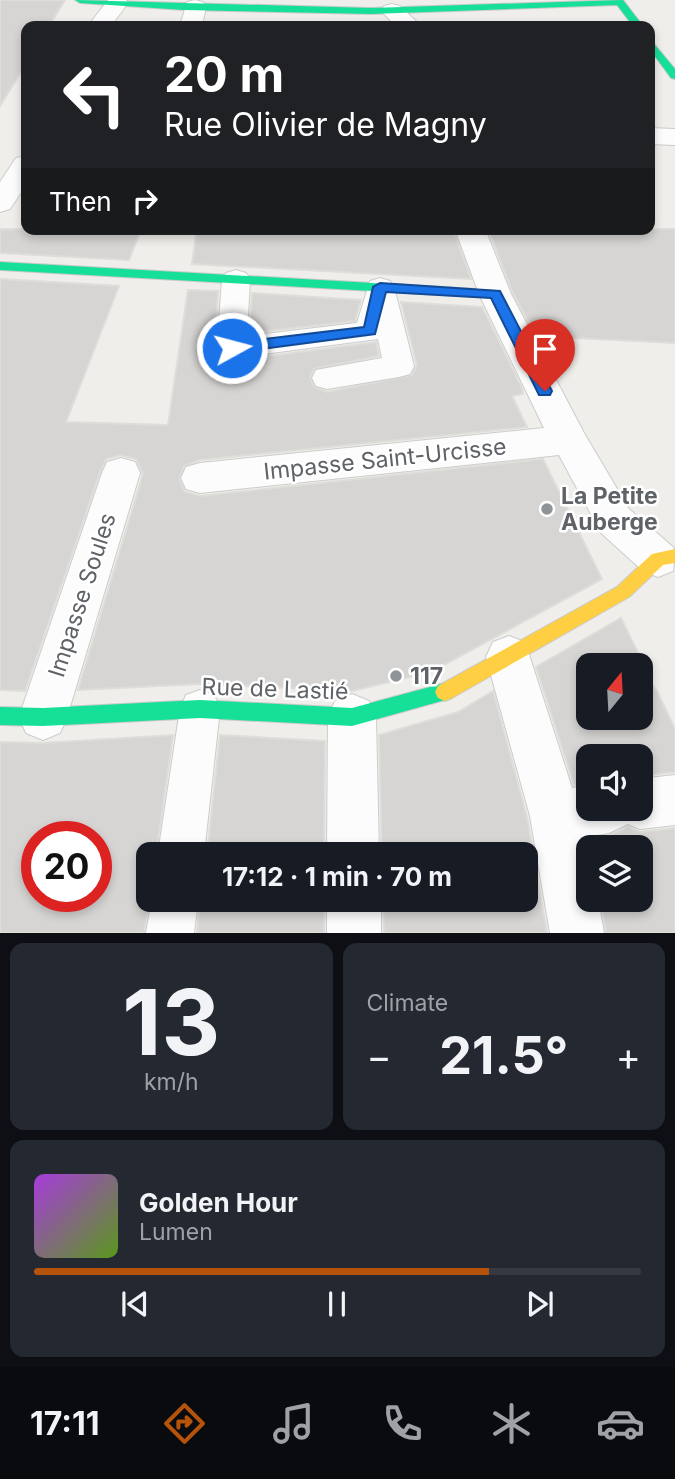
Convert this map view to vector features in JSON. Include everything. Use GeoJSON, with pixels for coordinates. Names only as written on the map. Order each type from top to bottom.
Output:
{"type":"FeatureCollection","features":[{"type":"Feature","properties":{"kind":"street"},"geometry":{"type":"LineString","coordinates":[[80,0],[117,2],[193,17],[331,4],[393,21]]}},
{"type":"Feature","properties":{"kind":"street"},"geometry":{"type":"LineString","coordinates":[[376,16],[506,4],[618,1],[634,21]]}},
{"type":"Feature","properties":{"kind":"street"},"geometry":{"type":"LineString","coordinates":[[103,21],[117,2]]}},
{"type":"Feature","properties":{"kind":"street"},"geometry":{"type":"LineString","coordinates":[[655,49],[675,76]]}},
{"type":"Feature","properties":{"kind":"street"},"geometry":{"type":"LineString","coordinates":[[655,136],[675,137]]}},
{"type":"Feature","properties":{"kind":"street"},"geometry":{"type":"LineString","coordinates":[[10,202],[21,176]]}},
{"type":"Feature","properties":{"kind":"street"},"geometry":{"type":"LineString","coordinates":[[472,235],[495,294],[569,440],[615,522],[666,558]]}},
{"type":"Feature","properties":{"kind":"street"},"geometry":{"type":"LineString","coordinates":[[0,266],[495,294]]}},
{"type":"Feature","properties":{"kind":"street","name":"Impasse Saint-Urcisse"},"geometry":{"type":"LineString","coordinates":[[200,478],[569,440]]}},
{"type":"Feature","properties":{"kind":"street","name":"Impasse Soules"},"geometry":{"type":"LineString","coordinates":[[43,717],[121,473]]}},
{"type":"Feature","properties":{"kind":"street","name":"Rue de Lastié"},"geometry":{"type":"LineString","coordinates":[[0,716],[43,717],[200,709],[352,717],[441,694],[623,592],[666,558]]}},
{"type":"Feature","properties":{"kind":"street"},"geometry":{"type":"LineString","coordinates":[[509,657],[555,816],[577,933]]}},
{"type":"Feature","properties":{"kind":"street"},"geometry":{"type":"LineString","coordinates":[[352,717],[353,842]]}},
{"type":"Feature","properties":{"kind":"street"},"geometry":{"type":"LineString","coordinates":[[653,803],[675,800]]}},
{"type":"Feature","properties":{"kind":"street"},"geometry":{"type":"LineString","coordinates":[[555,816],[576,813]]}},
{"type":"Feature","properties":{"kind":"street"},"geometry":{"type":"LineString","coordinates":[[354,912],[354,933]]}},
{"type":"Feature","properties":{"kind":"lane"},"geometry":{"type":"LineString","coordinates":[[236,279],[232,348],[370,331],[380,287]]}},
{"type":"Feature","properties":{"kind":"lane"},"geometry":{"type":"LineString","coordinates":[[327,378],[400,366],[380,287]]}},
{"type":"Feature","properties":{"kind":"lane"},"geometry":{"type":"LineString","coordinates":[[183,842],[200,709]]}},
{"type":"Feature","properties":{"kind":"lane"},"geometry":{"type":"LineString","coordinates":[[170,933],[173,912]]}},
{"type":"Feature","properties":{"kind":"building"},"geometry":{"type":"Polygon","coordinates":[[[0,0],[65,0],[52,21],[21,21],[21,72],[0,106],[0,0]]]}},
{"type":"Feature","properties":{"kind":"building"},"geometry":{"type":"Polygon","coordinates":[[[0,229],[21,229],[21,235],[139,235],[129,260],[0,253],[0,229]]]}},
{"type":"Feature","properties":{"kind":"building"},"geometry":{"type":"Polygon","coordinates":[[[655,229],[675,229],[675,343],[536,336],[513,293],[490,235],[655,235],[655,229]]]}},
{"type":"Feature","properties":{"kind":"building"},"geometry":{"type":"Polygon","coordinates":[[[196,235],[455,235],[471,279],[192,264],[196,235]]]}},
{"type":"Feature","properties":{"kind":"building"},"geometry":{"type":"Polygon","coordinates":[[[0,279],[119,286],[66,422],[168,425],[188,290],[218,291],[214,348],[220,357],[231,361],[376,342],[379,356],[314,369],[310,377],[314,387],[327,392],[412,375],[417,365],[401,302],[482,307],[522,388],[523,394],[512,396],[527,427],[200,460],[184,466],[179,479],[185,492],[200,496],[543,459],[602,579],[431,672],[352,691],[200,684],[78,690],[143,474],[136,459],[120,455],[106,459],[100,472],[25,691],[0,690],[0,279]]]}},
{"type":"Feature","properties":{"kind":"building"},"geometry":{"type":"Polygon","coordinates":[[[252,293],[361,300],[355,321],[250,333],[252,293]]]}},
{"type":"Feature","properties":{"kind":"building"},"geometry":{"type":"Polygon","coordinates":[[[621,618],[638,653],[576,653],[576,730],[653,730],[653,686],[675,729],[675,772],[653,775],[653,744],[576,744],[574,785],[536,667],[621,618]]]}},
{"type":"Feature","properties":{"kind":"building"},"geometry":{"type":"Polygon","coordinates":[[[493,691],[531,842],[382,842],[379,735],[458,712],[493,691]]]}},
{"type":"Feature","properties":{"kind":"building"},"geometry":{"type":"Polygon","coordinates":[[[173,735],[158,842],[136,842],[136,912],[147,912],[144,933],[0,933],[0,742],[43,743],[173,735]]]}},
{"type":"Feature","properties":{"kind":"building"},"geometry":{"type":"Polygon","coordinates":[[[220,735],[325,741],[324,842],[208,842],[220,735]]]}},
{"type":"Feature","properties":{"kind":"building"},"geometry":{"type":"Polygon","coordinates":[[[628,827],[640,832],[675,828],[675,933],[606,933],[603,912],[653,912],[653,835],[611,835],[628,827]]]}},
{"type":"Feature","properties":{"kind":"building"},"geometry":{"type":"Polygon","coordinates":[[[538,881],[547,933],[384,933],[383,912],[538,912],[538,881]]]}},
{"type":"Feature","properties":{"kind":"building"},"geometry":{"type":"Polygon","coordinates":[[[199,912],[325,912],[324,933],[197,933],[199,912]]]}},
{"type":"Feature","properties":{"kind":"traffic: fast"},"geometry":{"type":"LineString","coordinates":[[80,0],[184,7],[371,11],[619,2]]}},
{"type":"Feature","properties":{"kind":"traffic: fast"},"geometry":{"type":"LineString","coordinates":[[618,0],[634,21]]}},
{"type":"Feature","properties":{"kind":"traffic: fast"},"geometry":{"type":"LineString","coordinates":[[655,49],[675,76]]}},
{"type":"Feature","properties":{"kind":"traffic: fast"},"geometry":{"type":"LineString","coordinates":[[0,266],[495,294]]}},
{"type":"Feature","properties":{"kind":"traffic: fast"},"geometry":{"type":"LineString","coordinates":[[0,716],[43,717],[200,709],[352,717],[445,692]]}},
{"type":"Feature","properties":{"kind":"traffic: slow"},"geometry":{"type":"LineString","coordinates":[[445,692],[623,592],[658,559],[675,556]]}},
{"type":"Feature","properties":{"kind":"place","name":"La Petite Auberge"},"geometry":{"type":"Point","coordinates":[547,509]}},
{"type":"Feature","properties":{"kind":"place","name":"117"},"geometry":{"type":"Point","coordinates":[396,676]}},
{"type":"Feature","properties":{"kind":"route"},"geometry":{"type":"LineString","coordinates":[[232,348],[370,331],[380,287],[495,294],[545,391]]}}]}
